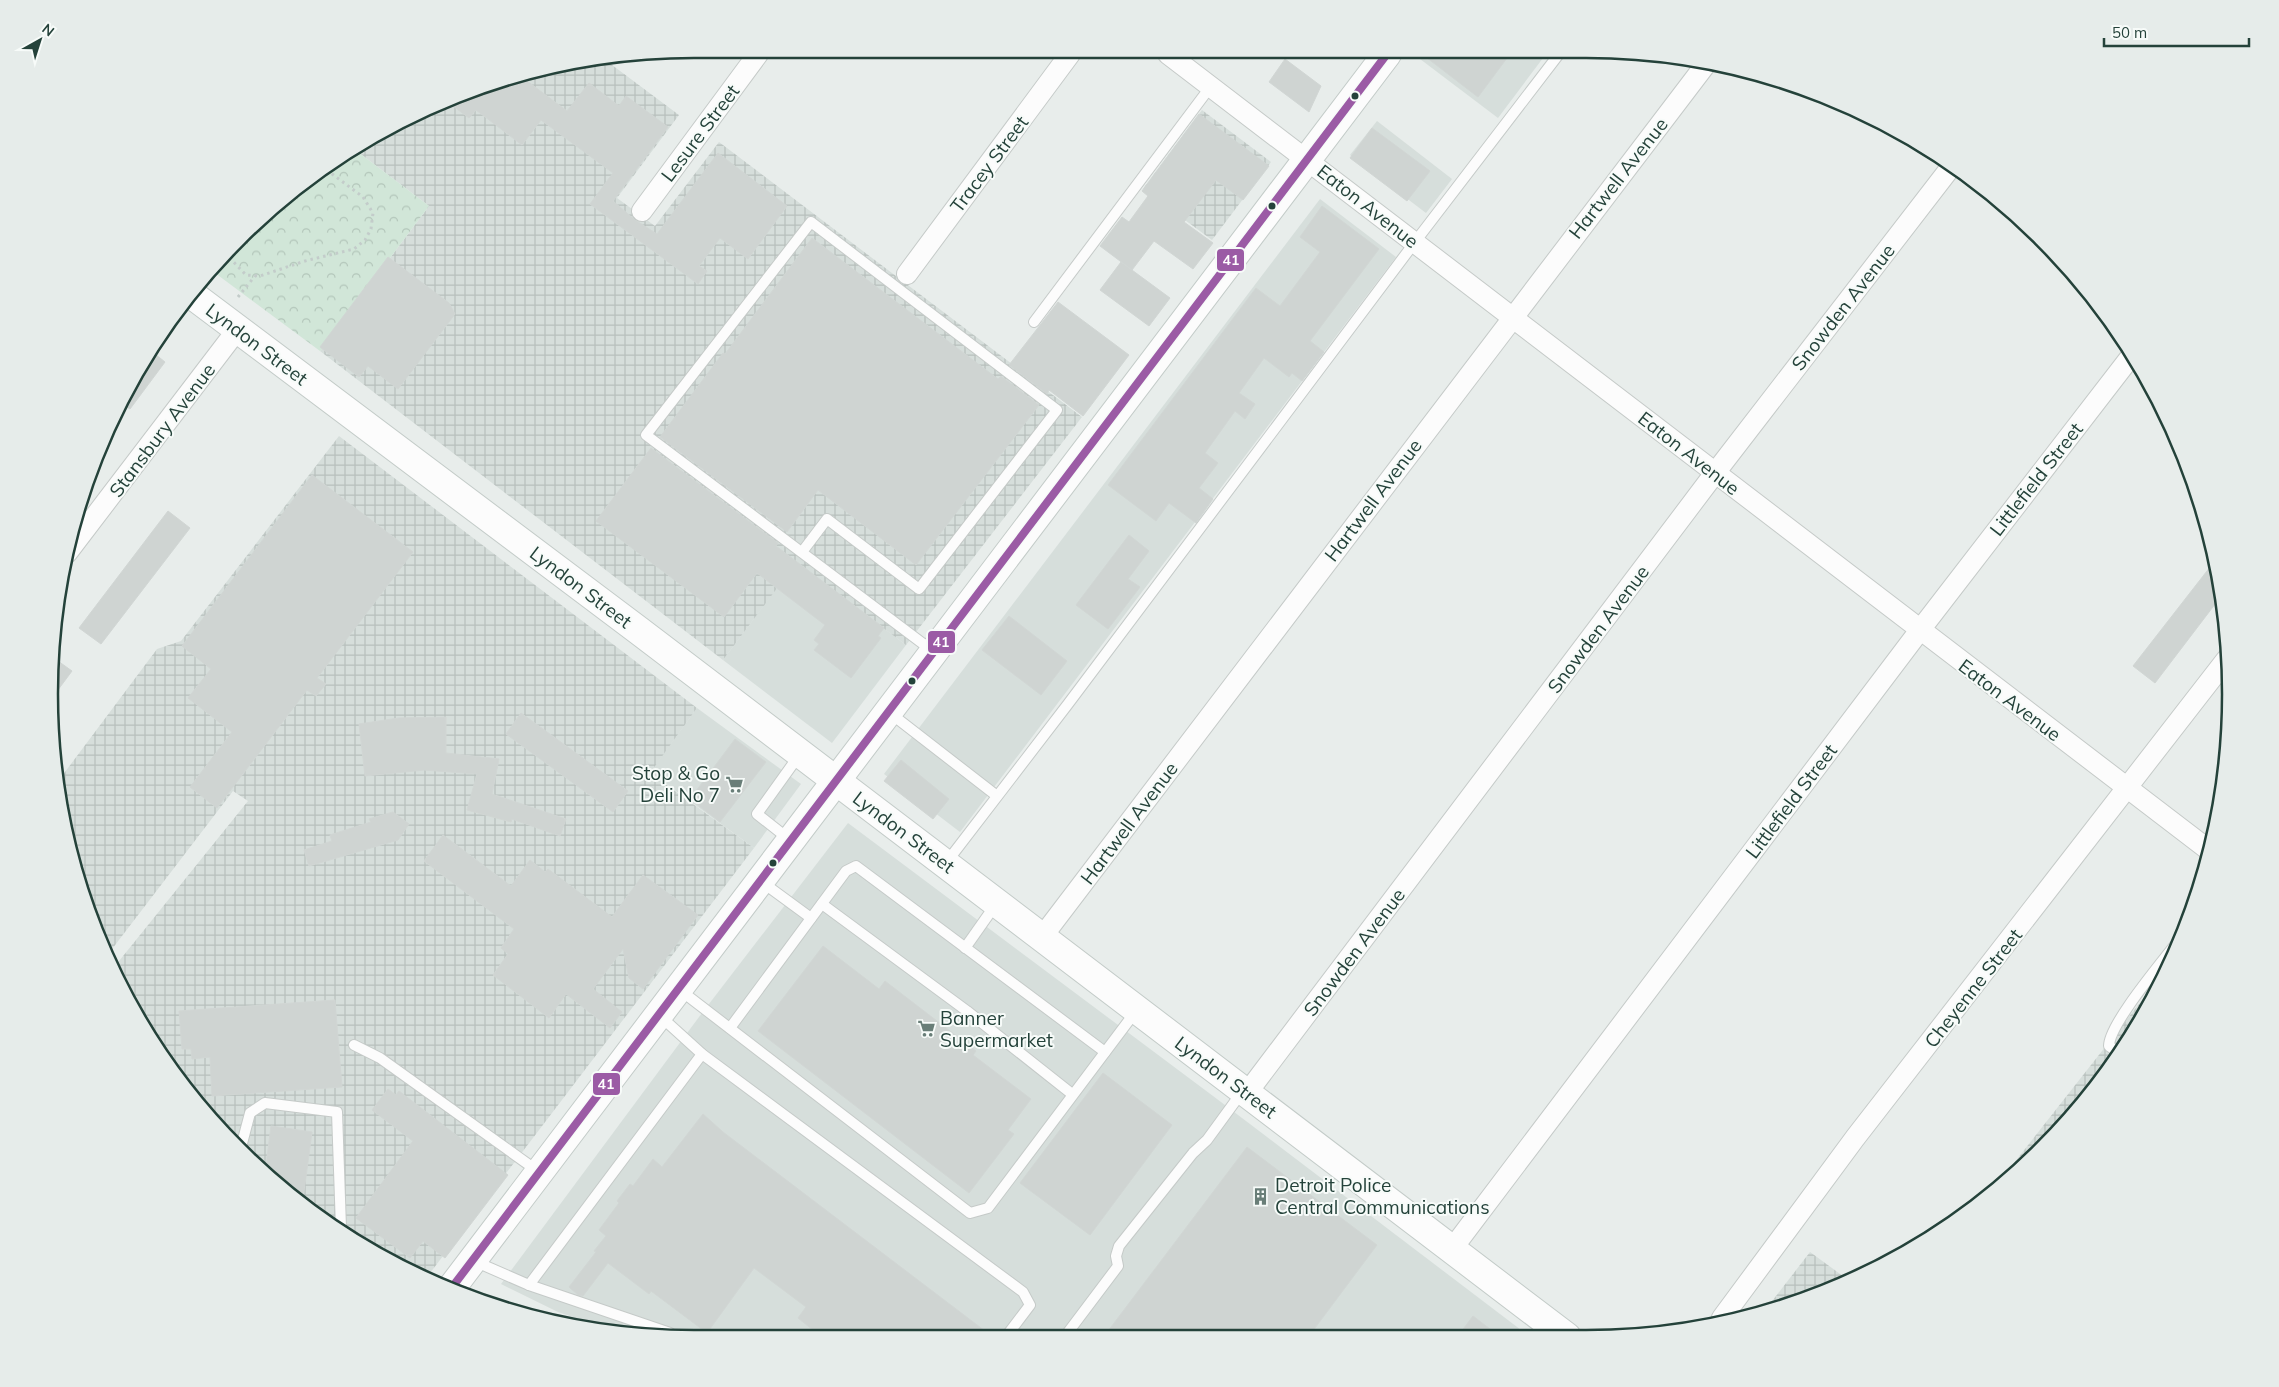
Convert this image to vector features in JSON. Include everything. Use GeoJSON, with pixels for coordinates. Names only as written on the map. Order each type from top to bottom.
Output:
{"type":"FeatureCollection","features":[{"type":"Feature","properties":{"kind":"street","name":"Lesure Street"},"geometry":{"type":"LineString","coordinates":[[642,211],[755,58]]}},
{"type":"Feature","properties":{"kind":"street","name":"Tracey Street"},"geometry":{"type":"LineString","coordinates":[[907,274],[1067,58]]}},
{"type":"Feature","properties":{"kind":"street","name":"Eaton Avenue"},"geometry":{"type":"LineString","coordinates":[[1173,58],[2203,846]]}},
{"type":"Feature","properties":{"kind":"street"},"geometry":{"type":"LineString","coordinates":[[455,1283],[838,781],[1383,58]]}},
{"type":"Feature","properties":{"kind":"street","name":"Hartwell Avenue"},"geometry":{"type":"LineString","coordinates":[[1042,937],[1702,69]]}},
{"type":"Feature","properties":{"kind":"street","name":"Snowden Avenue"},"geometry":{"type":"LineString","coordinates":[[1245,1092],[1715,473],[1947,171]]}},
{"type":"Feature","properties":{"kind":"street","name":"Lyndon Street"},"geometry":{"type":"LineString","coordinates":[[196,298],[838,781],[1558,1330]]}},
{"type":"Feature","properties":{"kind":"street","name":"Stansbury Avenue"},"geometry":{"type":"LineString","coordinates":[[76,542],[237,330]]}},
{"type":"Feature","properties":{"kind":"street","name":"Littlefield Street"},"geometry":{"type":"LineString","coordinates":[[1452,1249],[1920,630],[2127,361]]}},
{"type":"Feature","properties":{"kind":"street","name":"Cheyenne Street"},"geometry":{"type":"LineString","coordinates":[[1725,1314],[1855,1138],[2128,789],[2221,667]]}},
{"type":"Feature","properties":{"kind":"lane"},"geometry":{"type":"LineString","coordinates":[[945,863],[1556,58]]}},
{"type":"Feature","properties":{"kind":"lane"},"geometry":{"type":"LineString","coordinates":[[1034,322],[1211,86]]}},
{"type":"Feature","properties":{"kind":"lane"},"geometry":{"type":"LineString","coordinates":[[802,552],[827,519],[919,589],[1057,410],[811,222],[646,435],[935,652]]}},
{"type":"Feature","properties":{"kind":"lane"},"geometry":{"type":"LineString","coordinates":[[890,712],[997,796]]}},
{"type":"Feature","properties":{"kind":"lane"},"geometry":{"type":"LineString","coordinates":[[792,841],[757,814],[801,754]]}},
{"type":"Feature","properties":{"kind":"lane"},"geometry":{"type":"LineString","coordinates":[[730,1028],[846,871],[856,866],[1104,1052]]}},
{"type":"Feature","properties":{"kind":"lane"},"geometry":{"type":"LineString","coordinates":[[761,882],[811,918]]}},
{"type":"Feature","properties":{"kind":"lane"},"geometry":{"type":"LineString","coordinates":[[965,948],[997,903]]}},
{"type":"Feature","properties":{"kind":"lane"},"geometry":{"type":"LineString","coordinates":[[822,904],[967,1011],[1072,1094]]}},
{"type":"Feature","properties":{"kind":"lane"},"geometry":{"type":"LineString","coordinates":[[2113,1049],[2109,1046],[2109,1039],[2127,1009],[2161,963]]}},
{"type":"Feature","properties":{"kind":"lane"},"geometry":{"type":"LineString","coordinates":[[679,990],[970,1213],[988,1208],[1137,1009]]}},
{"type":"Feature","properties":{"kind":"lane"},"geometry":{"type":"LineString","coordinates":[[659,1015],[702,1054],[1023,1292],[1030,1305],[1011,1330]]}},
{"type":"Feature","properties":{"kind":"lane"},"geometry":{"type":"LineString","coordinates":[[354,1045],[380,1058],[540,1172]]}},
{"type":"Feature","properties":{"kind":"lane"},"geometry":{"type":"LineString","coordinates":[[529,1285],[702,1054]]}},
{"type":"Feature","properties":{"kind":"lane"},"geometry":{"type":"LineString","coordinates":[[1070,1330],[1118,1266],[1116,1256],[1119,1246],[1193,1153],[1207,1140],[1245,1092]]}},
{"type":"Feature","properties":{"kind":"lane"},"geometry":{"type":"LineString","coordinates":[[243,1141],[250,1113],[265,1103],[337,1112],[341,1223]]}},
{"type":"Feature","properties":{"kind":"lane"},"geometry":{"type":"LineString","coordinates":[[473,1261],[529,1285],[656,1328]]}},
{"type":"Feature","properties":{"kind":"path"},"geometry":{"type":"LineString","coordinates":[[230,258],[246,275],[256,276],[354,249],[365,240],[371,229],[373,213],[363,197],[330,172]]}},
{"type":"Feature","properties":{"kind":"path"},"geometry":{"type":"LineString","coordinates":[[238,297],[256,276]]}},
{"type":"Feature","properties":{"kind":"shaded area"},"geometry":{"type":"Polygon","coordinates":[[[1421,58],[1543,58],[1498,118],[1421,58]]]}},
{"type":"Feature","properties":{"kind":"shaded area"},"geometry":{"type":"Polygon","coordinates":[[[609,63],[679,115],[617,198],[655,226],[719,142],[1082,417],[906,645],[796,563],[723,660],[320,351],[429,206],[359,153],[412,123],[489,91],[529,79],[609,63]]]}},
{"type":"Feature","properties":{"kind":"shaded area"},"geometry":{"type":"Polygon","coordinates":[[[1202,110],[1271,162],[1212,240],[1143,189],[1202,110]]]}},
{"type":"Feature","properties":{"kind":"shaded area"},"geometry":{"type":"Polygon","coordinates":[[[1377,121],[1452,179],[1426,213],[1350,155],[1377,121]]]}},
{"type":"Feature","properties":{"kind":"shaded area"},"geometry":{"type":"Polygon","coordinates":[[[1320,199],[1396,257],[960,832],[884,774],[1320,199]]]}},
{"type":"Feature","properties":{"kind":"shaded area"},"geometry":{"type":"Polygon","coordinates":[[[339,436],[697,708],[650,773],[754,848],[431,1272],[375,1244],[340,1222],[274,1172],[244,1143],[215,1113],[165,1047],[118,963],[248,801],[233,791],[112,950],[106,937],[91,898],[79,858],[63,775],[157,649],[181,641],[339,436]]]}},
{"type":"Feature","properties":{"kind":"shaded area"},"geometry":{"type":"Polygon","coordinates":[[[796,562],[906,645],[832,743],[723,660],[796,562]]]}},
{"type":"Feature","properties":{"kind":"shaded area"},"geometry":{"type":"Polygon","coordinates":[[[697,708],[801,784],[754,848],[650,772],[697,708]]]}},
{"type":"Feature","properties":{"kind":"shaded area"},"geometry":{"type":"Polygon","coordinates":[[[848,823],[1213,1096],[1521,1330],[694,1330],[610,1324],[577,1318],[558,1312],[501,1284],[699,1017],[848,823]]]}},
{"type":"Feature","properties":{"kind":"shaded area"},"geometry":{"type":"Polygon","coordinates":[[[2142,1000],[2114,1047],[2090,1081],[2064,1113],[2013,1164],[2142,1000]]]}},
{"type":"Feature","properties":{"kind":"shaded area"},"geometry":{"type":"Polygon","coordinates":[[[1810,1252],[1842,1275],[1790,1296],[1772,1301],[1810,1252]]]}},
{"type":"Feature","properties":{"kind":"green space"},"geometry":{"type":"Polygon","coordinates":[[[359,153],[429,206],[320,351],[216,273],[274,215],[306,189],[359,153]]]}},
{"type":"Feature","properties":{"kind":"building"},"geometry":{"type":"Polygon","coordinates":[[[1427,58],[1507,58],[1478,97],[1427,58]]]}},
{"type":"Feature","properties":{"kind":"building"},"geometry":{"type":"Polygon","coordinates":[[[1285,59],[1321,86],[1309,112],[1269,82],[1285,59]]]}},
{"type":"Feature","properties":{"kind":"building"},"geometry":{"type":"Polygon","coordinates":[[[526,80],[567,111],[589,83],[619,106],[626,96],[668,127],[613,201],[635,220],[657,234],[718,153],[787,206],[748,259],[720,238],[699,266],[707,271],[698,284],[590,204],[613,173],[541,120],[522,145],[476,110],[469,118],[452,105],[526,80]]]}},
{"type":"Feature","properties":{"kind":"building"},"geometry":{"type":"Polygon","coordinates":[[[1199,114],[1269,166],[1243,200],[1216,180],[1184,222],[1213,243],[1193,269],[1154,241],[1132,270],[1100,246],[1122,217],[1129,222],[1148,196],[1142,191],[1199,114]]]}},
{"type":"Feature","properties":{"kind":"building"},"geometry":{"type":"Polygon","coordinates":[[[1372,128],[1430,171],[1407,201],[1350,158],[1372,128]]]}},
{"type":"Feature","properties":{"kind":"building"},"geometry":{"type":"Polygon","coordinates":[[[1322,206],[1379,249],[1310,341],[1324,352],[1302,381],[1292,373],[1289,377],[1264,358],[1239,393],[1255,404],[1245,419],[1235,411],[1205,453],[1218,463],[1199,488],[1213,499],[1196,523],[1169,503],[1156,521],[1108,485],[1256,288],[1280,306],[1320,252],[1300,237],[1322,206]]]}},
{"type":"Feature","properties":{"kind":"building"},"geometry":{"type":"Polygon","coordinates":[[[812,238],[998,379],[1001,376],[1039,405],[916,565],[818,490],[787,532],[660,437],[812,238]]]}},
{"type":"Feature","properties":{"kind":"building"},"geometry":{"type":"Polygon","coordinates":[[[388,257],[449,303],[455,314],[398,389],[368,366],[359,377],[320,347],[388,257]]]}},
{"type":"Feature","properties":{"kind":"building"},"geometry":{"type":"Polygon","coordinates":[[[1121,262],[1170,298],[1149,326],[1100,290],[1121,262]]]}},
{"type":"Feature","properties":{"kind":"building"},"geometry":{"type":"Polygon","coordinates":[[[1058,302],[1129,355],[1083,416],[1049,390],[1047,394],[1009,365],[1058,302]]]}},
{"type":"Feature","properties":{"kind":"building"},"geometry":{"type":"Polygon","coordinates":[[[156,355],[165,362],[130,409],[126,407],[156,355]]]}},
{"type":"Feature","properties":{"kind":"building"},"geometry":{"type":"Polygon","coordinates":[[[651,448],[778,543],[776,546],[884,628],[878,636],[881,638],[851,678],[814,650],[819,644],[814,640],[825,625],[757,573],[724,617],[596,521],[651,448]]]}},
{"type":"Feature","properties":{"kind":"building"},"geometry":{"type":"Polygon","coordinates":[[[312,475],[413,552],[317,678],[326,684],[316,696],[307,690],[217,808],[190,787],[232,732],[188,698],[211,669],[182,646],[312,475]]]}},
{"type":"Feature","properties":{"kind":"building"},"geometry":{"type":"Polygon","coordinates":[[[168,511],[190,528],[101,644],[79,628],[168,511]]]}},
{"type":"Feature","properties":{"kind":"building"},"geometry":{"type":"Polygon","coordinates":[[[1129,535],[1149,551],[1128,579],[1140,587],[1108,629],[1076,605],[1129,535]]]}},
{"type":"Feature","properties":{"kind":"building"},"geometry":{"type":"Polygon","coordinates":[[[2209,569],[2215,604],[2155,683],[2133,666],[2209,569]]]}},
{"type":"Feature","properties":{"kind":"building"},"geometry":{"type":"Polygon","coordinates":[[[1009,616],[1067,661],[1041,695],[982,650],[1009,616]]]}},
{"type":"Feature","properties":{"kind":"building"},"geometry":{"type":"Polygon","coordinates":[[[59,662],[72,671],[58,690],[59,662]]]}},
{"type":"Feature","properties":{"kind":"building"},"geometry":{"type":"Polygon","coordinates":[[[521,713],[628,791],[613,812],[506,734],[521,713]]]}},
{"type":"Feature","properties":{"kind":"building"},"geometry":{"type":"Polygon","coordinates":[[[446,717],[446,753],[499,759],[492,794],[566,819],[560,836],[512,819],[511,822],[467,810],[477,774],[424,770],[365,776],[359,724],[399,718],[446,717]]]}},
{"type":"Feature","properties":{"kind":"building"},"geometry":{"type":"Polygon","coordinates":[[[735,739],[766,762],[720,822],[690,799],[735,739]]]}},
{"type":"Feature","properties":{"kind":"building"},"geometry":{"type":"Polygon","coordinates":[[[901,760],[949,799],[933,819],[884,781],[901,760]]]}},
{"type":"Feature","properties":{"kind":"building"},"geometry":{"type":"Polygon","coordinates":[[[393,812],[409,824],[398,840],[309,866],[304,850],[332,841],[330,835],[371,822],[369,819],[393,812]]]}},
{"type":"Feature","properties":{"kind":"building"},"geometry":{"type":"Polygon","coordinates":[[[443,835],[511,886],[530,860],[545,872],[548,869],[612,917],[643,875],[698,915],[643,989],[629,978],[623,949],[593,989],[622,1012],[610,1028],[566,994],[549,1018],[493,975],[508,954],[501,948],[514,929],[424,861],[443,835]]]}},
{"type":"Feature","properties":{"kind":"building"},"geometry":{"type":"Polygon","coordinates":[[[823,946],[879,989],[885,981],[976,1051],[973,1055],[1031,1099],[1008,1130],[1014,1134],[969,1193],[758,1031],[823,946]]]}},
{"type":"Feature","properties":{"kind":"building"},"geometry":{"type":"Polygon","coordinates":[[[335,1000],[342,1087],[212,1096],[210,1057],[192,1059],[191,1049],[182,1049],[179,1011],[335,1000]]]}},
{"type":"Feature","properties":{"kind":"building"},"geometry":{"type":"Polygon","coordinates":[[[1103,1073],[1172,1125],[1090,1235],[1020,1183],[1103,1073]]]}},
{"type":"Feature","properties":{"kind":"building"},"geometry":{"type":"Polygon","coordinates":[[[388,1089],[396,1095],[399,1091],[508,1175],[445,1258],[423,1241],[410,1258],[356,1218],[413,1141],[372,1110],[388,1089]]]}},
{"type":"Feature","properties":{"kind":"building"},"geometry":{"type":"Polygon","coordinates":[[[703,1114],[723,1132],[984,1330],[813,1330],[798,1318],[806,1307],[754,1268],[709,1330],[703,1330],[651,1291],[649,1294],[608,1263],[583,1296],[578,1295],[569,1287],[606,1236],[599,1230],[619,1203],[617,1201],[630,1184],[633,1186],[653,1159],[662,1167],[703,1114]]]}},
{"type":"Feature","properties":{"kind":"building"},"geometry":{"type":"Polygon","coordinates":[[[271,1126],[312,1132],[303,1196],[266,1164],[271,1126]]]}},
{"type":"Feature","properties":{"kind":"building","name":"Detroit Police Central Communications"},"geometry":{"type":"Polygon","coordinates":[[[1247,1147],[1377,1245],[1313,1330],[1109,1330],[1247,1147]]]}},
{"type":"Feature","properties":{"kind":"building"},"geometry":{"type":"Polygon","coordinates":[[[1473,1316],[1491,1330],[1462,1330],[1473,1316]]]}},
{"type":"Feature","properties":{"kind":"transit line","name":"41"},"geometry":{"type":"LineString","coordinates":[[455,1283],[1384,58]]}},
{"type":"Feature","properties":{"kind":"place","name":"Stop & Go Deli No 7"},"geometry":{"type":"Point","coordinates":[734,784]}},
{"type":"Feature","properties":{"kind":"place","name":"Banner Supermarket"},"geometry":{"type":"Point","coordinates":[926,1029]}},
{"type":"Feature","properties":{"kind":"place","name":"Detroit Police Central Communications"},"geometry":{"type":"Point","coordinates":[1261,1196]}}]}
